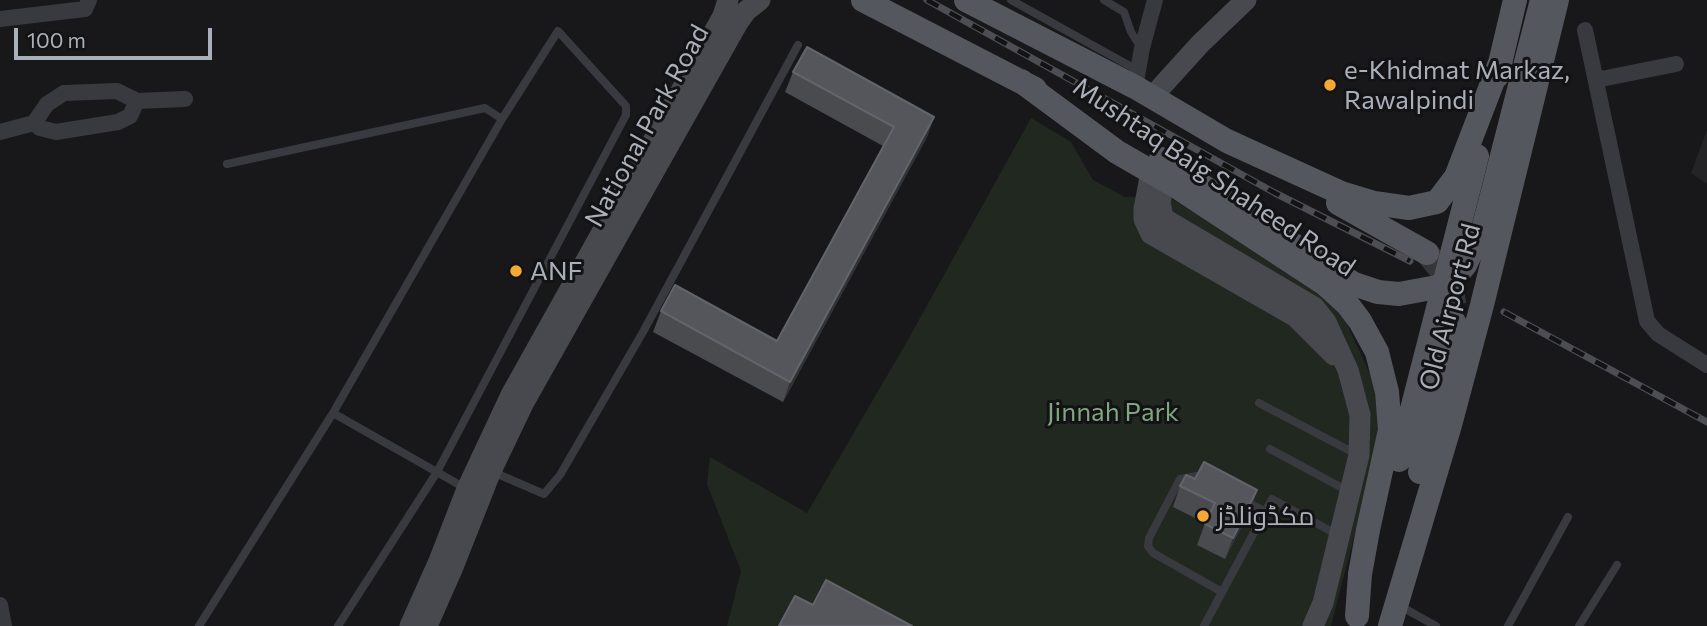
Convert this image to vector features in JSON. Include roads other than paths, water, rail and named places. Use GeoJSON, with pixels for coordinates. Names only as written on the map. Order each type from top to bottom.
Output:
{"type":"FeatureCollection","features":[{"type":"Feature","properties":{"kind":"main road"},"geometry":{"type":"LineString","coordinates":[[863,0],[1021,81],[1354,284],[1378,292],[1399,294],[1437,287],[1454,278],[1465,265],[1484,226],[1542,0]]}},
{"type":"Feature","properties":{"kind":"main road","name":"Mushtaq Baig Shaheed Road"},"geometry":{"type":"LineString","coordinates":[[966,0],[1142,85],[1227,141],[1341,193],[1374,203],[1409,208],[1437,202],[1456,177],[1501,60]]}},
{"type":"Feature","properties":{"kind":"main road","name":"Old Airport Rd"},"geometry":{"type":"LineString","coordinates":[[1356,621],[1389,504],[1515,0]]}},
{"type":"Feature","properties":{"kind":"main road","name":"Old Airport Rd"},"geometry":{"type":"LineString","coordinates":[[1394,616],[1450,425],[1506,213],[1557,0]]}},
{"type":"Feature","properties":{"kind":"main road"},"geometry":{"type":"LineString","coordinates":[[1227,141],[1427,253]]}},
{"type":"Feature","properties":{"kind":"main road","name":"Mushtaq Baig Shaheed Road"},"geometry":{"type":"LineString","coordinates":[[1156,165],[1174,185],[1325,284],[1348,305],[1377,352],[1387,392],[1390,430],[1360,574],[1356,621]]}},
{"type":"Feature","properties":{"kind":"main road"},"geometry":{"type":"LineString","coordinates":[[1464,210],[1457,261],[1464,270],[1477,268],[1488,254],[1506,213]]}},
{"type":"Feature","properties":{"kind":"main road"},"geometry":{"type":"LineString","coordinates":[[1382,626],[1443,378],[1454,322]]}},
{"type":"Feature","properties":{"kind":"street"},"geometry":{"type":"LineString","coordinates":[[0,19],[85,9],[89,0]]}},
{"type":"Feature","properties":{"kind":"street","name":"National Park Road"},"geometry":{"type":"LineString","coordinates":[[410,626],[467,489],[511,395],[723,16],[728,0]]}},
{"type":"Feature","properties":{"kind":"street","name":"National Park Road"},"geometry":{"type":"LineString","coordinates":[[427,626],[491,471],[524,402],[737,24],[746,11],[760,0]]}},
{"type":"Feature","properties":{"kind":"street"},"geometry":{"type":"LineString","coordinates":[[1142,85],[1142,48],[1155,0]]}},
{"type":"Feature","properties":{"kind":"street"},"geometry":{"type":"LineString","coordinates":[[1142,85],[1200,44],[1246,0]]}},
{"type":"Feature","properties":{"kind":"street"},"geometry":{"type":"LineString","coordinates":[[1585,30],[1647,321],[1658,334],[1707,366]]}},
{"type":"Feature","properties":{"kind":"street"},"geometry":{"type":"LineString","coordinates":[[1595,80],[1676,64]]}},
{"type":"Feature","properties":{"kind":"street"},"geometry":{"type":"LineString","coordinates":[[0,132],[34,123],[47,104],[64,93],[117,91],[137,101],[185,99]]}},
{"type":"Feature","properties":{"kind":"street"},"geometry":{"type":"LineString","coordinates":[[34,123],[48,131],[56,132],[118,122],[130,116],[137,101]]}},
{"type":"Feature","properties":{"kind":"street"},"geometry":{"type":"LineString","coordinates":[[1156,165],[1144,209],[1144,219],[1151,234],[1296,317],[1334,355],[1360,415]]}},
{"type":"Feature","properties":{"kind":"street"},"geometry":{"type":"LineString","coordinates":[[1174,185],[1166,188],[1162,194],[1160,202],[1163,218],[1314,307],[1326,321],[1348,370],[1360,415],[1359,455],[1323,603],[1312,626]]}},
{"type":"Feature","properties":{"kind":"street"},"geometry":{"type":"LineString","coordinates":[[0,605],[4,626]]}},
{"type":"Feature","properties":{"kind":"lane"},"geometry":{"type":"LineString","coordinates":[[1011,0],[1142,85]]}},
{"type":"Feature","properties":{"kind":"lane"},"geometry":{"type":"LineString","coordinates":[[1104,0],[1124,12],[1131,32],[1142,48]]}},
{"type":"Feature","properties":{"kind":"lane"},"geometry":{"type":"LineString","coordinates":[[199,626],[333,413],[502,119],[558,31],[626,106],[622,125],[437,472],[338,626]]}},
{"type":"Feature","properties":{"kind":"lane"},"geometry":{"type":"LineString","coordinates":[[491,471],[544,494],[560,475],[643,332],[798,45]]}},
{"type":"Feature","properties":{"kind":"lane"},"geometry":{"type":"LineString","coordinates":[[227,164],[485,108],[502,119]]}},
{"type":"Feature","properties":{"kind":"lane"},"geometry":{"type":"LineString","coordinates":[[1259,403],[1359,455]]}},
{"type":"Feature","properties":{"kind":"lane"},"geometry":{"type":"LineString","coordinates":[[333,413],[467,489]]}},
{"type":"Feature","properties":{"kind":"lane"},"geometry":{"type":"LineString","coordinates":[[1270,449],[1350,492]]}},
{"type":"Feature","properties":{"kind":"lane"},"geometry":{"type":"LineString","coordinates":[[1208,482],[1197,476],[1180,479],[1147,546],[1153,554],[1222,592]]}},
{"type":"Feature","properties":{"kind":"lane"},"geometry":{"type":"LineString","coordinates":[[1231,494],[1265,511]]}},
{"type":"Feature","properties":{"kind":"lane"},"geometry":{"type":"LineString","coordinates":[[1204,626],[1272,499],[1340,536]]}},
{"type":"Feature","properties":{"kind":"lane"},"geometry":{"type":"LineString","coordinates":[[1508,626],[1568,517]]}},
{"type":"Feature","properties":{"kind":"lane"},"geometry":{"type":"LineString","coordinates":[[1578,626],[1617,565]]}},
{"type":"Feature","properties":{"kind":"lane"},"geometry":{"type":"LineString","coordinates":[[1394,616],[1436,626]]}},
{"type":"Feature","properties":{"kind":"tunnel"},"geometry":{"type":"LineString","coordinates":[[1427,253],[1442,271],[1452,291],[1454,322]]}},
{"type":"Feature","properties":{"kind":"railway"},"geometry":{"type":"LineString","coordinates":[[927,0],[1275,193],[1410,261]]}},
{"type":"Feature","properties":{"kind":"railway"},"geometry":{"type":"LineString","coordinates":[[1504,312],[1707,422]]}},
{"type":"Feature","properties":{"kind":"place","name":"e-Khidmat Markaz, Rawalpindi"},"geometry":{"type":"Point","coordinates":[1330,85]}},
{"type":"Feature","properties":{"kind":"place","name":"ANF"},"geometry":{"type":"Point","coordinates":[516,271]}},
{"type":"Feature","properties":{"kind":"place","name":"مکڈونلڈز"},"geometry":{"type":"Point","coordinates":[1203,516]}},
{"type":"Feature","properties":{"kind":"park label","name":"Jinnah Park"},"geometry":{"type":"Point","coordinates":[1113,412]}}]}
